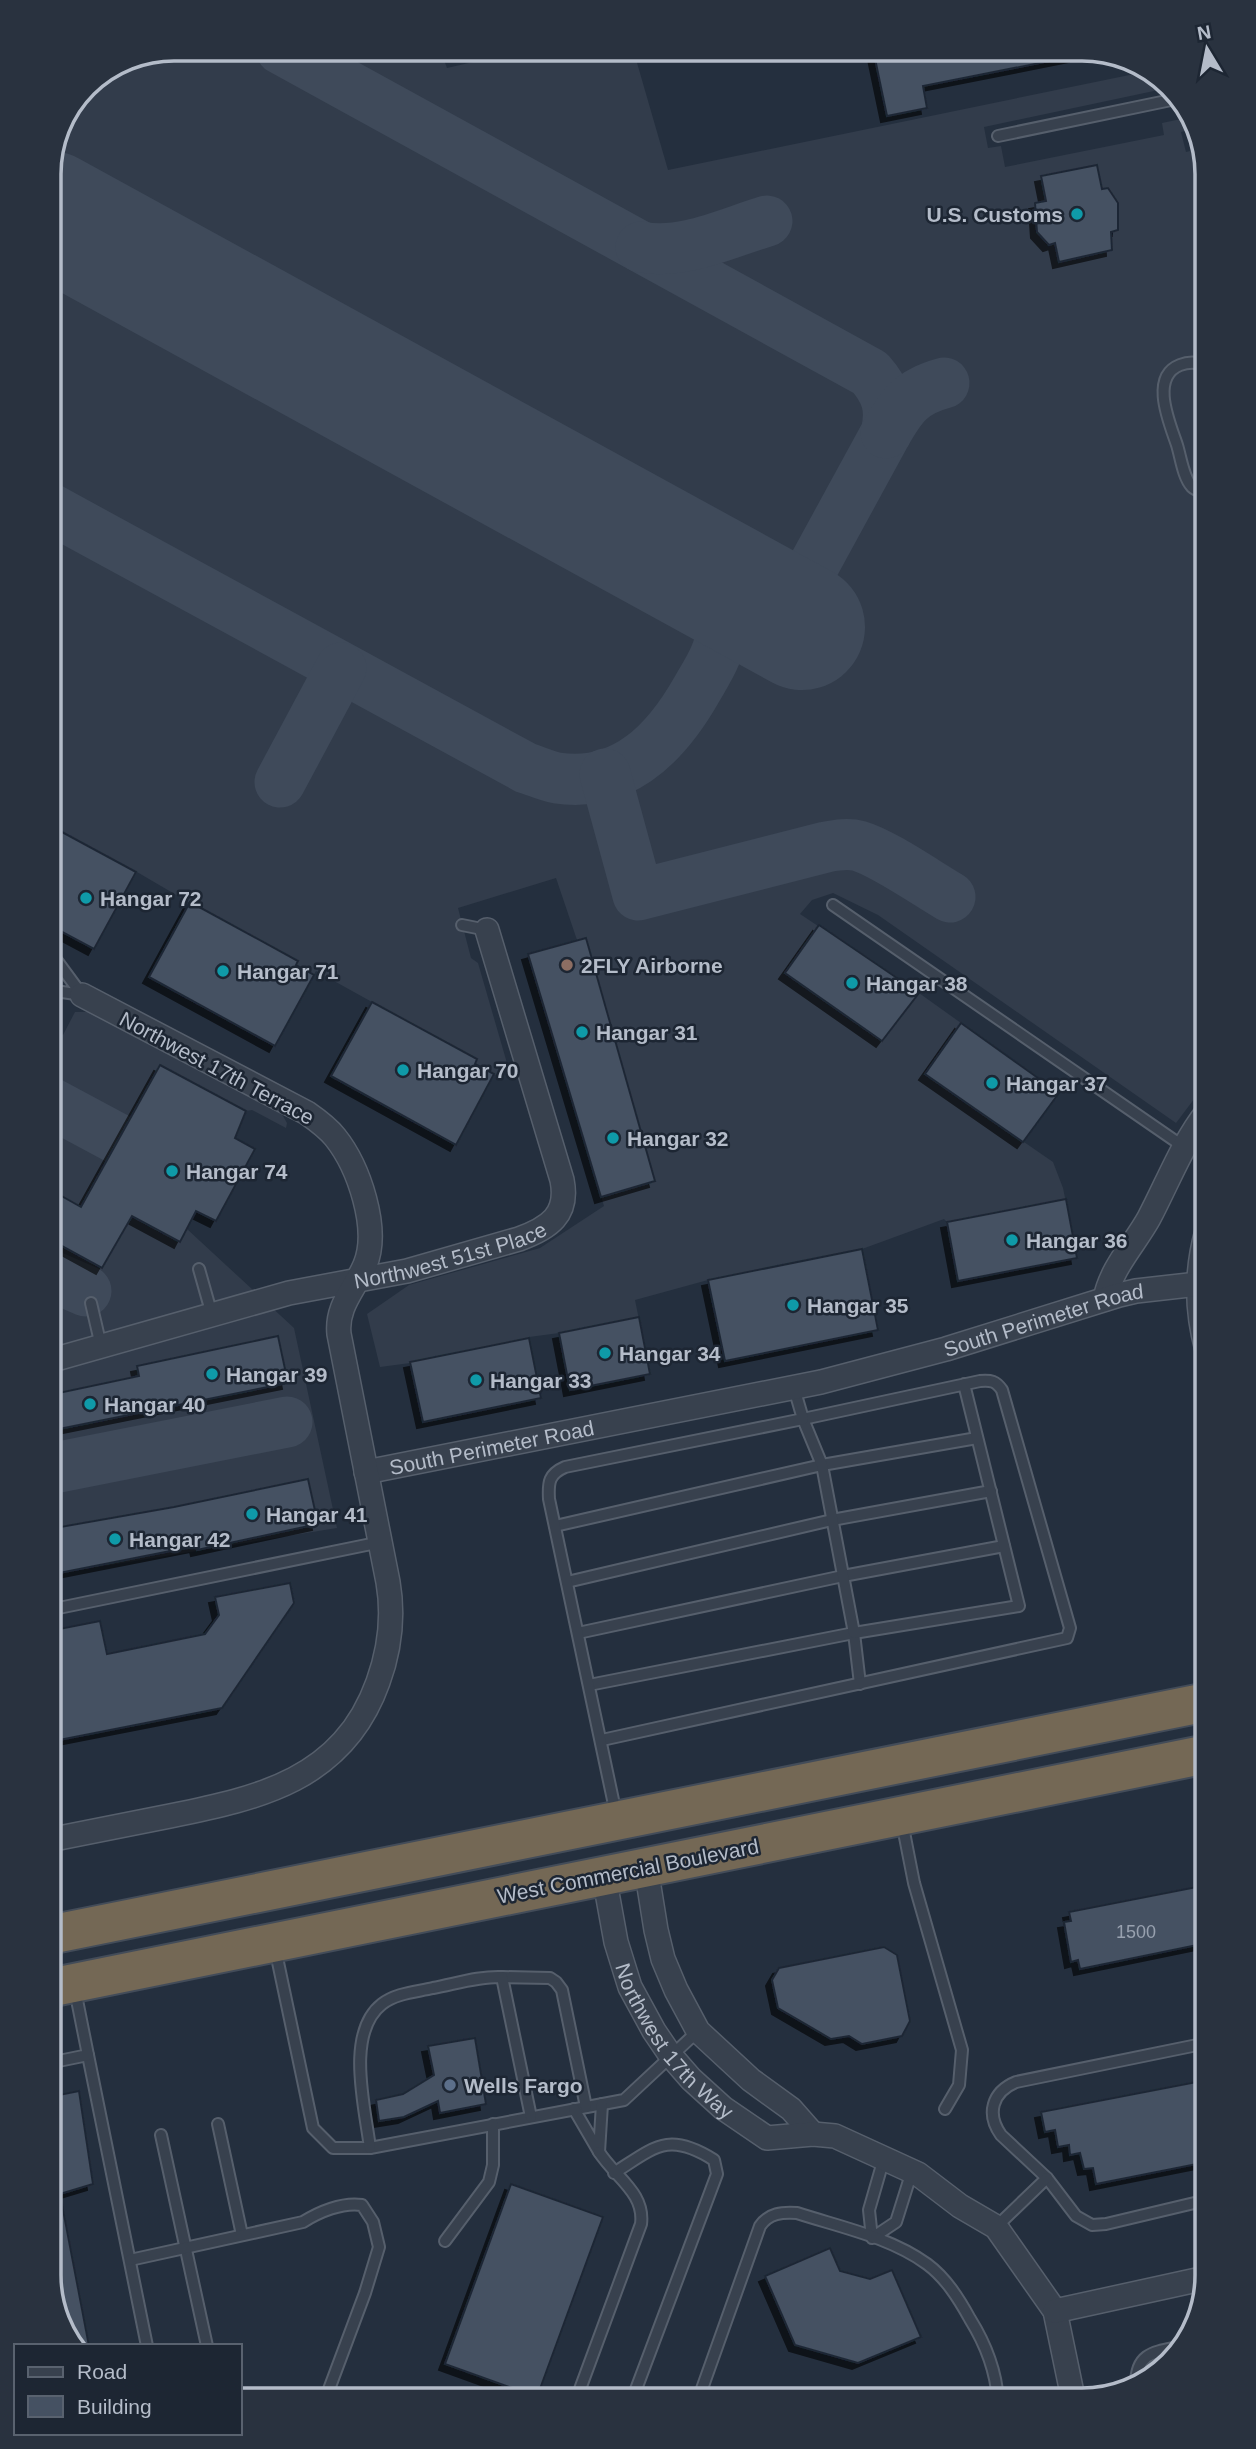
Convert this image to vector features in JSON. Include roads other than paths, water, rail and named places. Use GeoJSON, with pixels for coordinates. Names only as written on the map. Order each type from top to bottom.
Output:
{"type":"FeatureCollection","features":[{"type":"Feature","properties":{"kind":"highway"},"geometry":{"type":"LineString","coordinates":[[61,1933],[1195,1704]]}},
{"type":"Feature","properties":{"kind":"highway","name":"West Commercial Boulevard"},"geometry":{"type":"LineString","coordinates":[[61,1986],[1195,1756]]}},
{"type":"Feature","properties":{"kind":"highway"},"geometry":{"type":"LineString","coordinates":[[604,1877],[639,1849],[659,1839],[799,1808],[836,1795],[898,1764]]}},
{"type":"Feature","properties":{"kind":"highway"},"geometry":{"type":"LineString","coordinates":[[274,1942],[324,1913],[361,1899],[566,1858],[587,1848],[617,1821]]}},
{"type":"Feature","properties":{"kind":"highway"},"geometry":{"type":"LineString","coordinates":[[61,1986],[87,1962],[107,1949],[224,1925],[267,1911],[342,1875]]}},
{"type":"Feature","properties":{"kind":"street","name":"Northwest 51st Place"},"geometry":{"type":"LineString","coordinates":[[61,1358],[289,1293],[407,1271],[532,1234],[550,1223],[561,1208],[564,1191],[487,930]]}},
{"type":"Feature","properties":{"kind":"street","name":"Northwest 17th Terrace"},"geometry":{"type":"LineString","coordinates":[[82,995],[295,1106],[328,1129],[337,1139],[348,1159],[368,1212],[370,1246],[366,1264],[344,1301],[338,1328],[366,1472]]}},
{"type":"Feature","properties":{"kind":"street"},"geometry":{"type":"LineString","coordinates":[[1105,1299],[1113,1274],[1149,1217],[1195,1130]]}},
{"type":"Feature","properties":{"kind":"street","name":"South Perimeter Road"},"geometry":{"type":"LineString","coordinates":[[61,1838],[257,1796],[296,1779],[345,1739],[362,1715],[382,1671],[390,1637],[392,1608],[366,1472],[794,1388],[913,1359],[1105,1299],[1136,1291],[1195,1284]]}},
{"type":"Feature","properties":{"kind":"street","name":"Northwest 17th Way"},"geometry":{"type":"LineString","coordinates":[[646,1868],[663,1959],[698,2031],[751,2080],[791,2109],[813,2134]]}},
{"type":"Feature","properties":{"kind":"street","name":"Northwest 17th Way"},"geometry":{"type":"LineString","coordinates":[[604,1877],[624,1972],[649,2023],[671,2056],[723,2108],[767,2138],[813,2134],[835,2136],[912,2171],[960,2206],[996,2227],[1055,2311]]}},
{"type":"Feature","properties":{"kind":"street"},"geometry":{"type":"LineString","coordinates":[[1071,2388],[1055,2311],[1194,2281]]}},
{"type":"Feature","properties":{"kind":"lane"},"geometry":{"type":"LineString","coordinates":[[998,136],[1167,101]]}},
{"type":"Feature","properties":{"kind":"lane"},"geometry":{"type":"LineString","coordinates":[[1195,363],[1176,366],[1167,377],[1164,391],[1167,413],[1188,480],[1195,489]]}},
{"type":"Feature","properties":{"kind":"lane"},"geometry":{"type":"LineString","coordinates":[[833,905],[1184,1147]]}},
{"type":"Feature","properties":{"kind":"lane"},"geometry":{"type":"LineString","coordinates":[[462,925],[487,930]]}},
{"type":"Feature","properties":{"kind":"lane"},"geometry":{"type":"LineString","coordinates":[[61,966],[82,995]]}},
{"type":"Feature","properties":{"kind":"lane"},"geometry":{"type":"LineString","coordinates":[[61,992],[82,995]]}},
{"type":"Feature","properties":{"kind":"lane"},"geometry":{"type":"LineString","coordinates":[[199,1269],[212,1315]]}},
{"type":"Feature","properties":{"kind":"lane"},"geometry":{"type":"LineString","coordinates":[[91,1303],[101,1346]]}},
{"type":"Feature","properties":{"kind":"lane"},"geometry":{"type":"LineString","coordinates":[[602,1740],[1063,1640],[1070,1628],[1002,1390],[997,1383],[990,1380],[964,1384],[555,1471],[548,1487],[617,1821]]}},
{"type":"Feature","properties":{"kind":"lane"},"geometry":{"type":"LineString","coordinates":[[590,1685],[854,1633],[1019,1606],[964,1384]]}},
{"type":"Feature","properties":{"kind":"lane"},"geometry":{"type":"LineString","coordinates":[[794,1388],[803,1419],[822,1465],[854,1633],[860,1684]]}},
{"type":"Feature","properties":{"kind":"lane"},"geometry":{"type":"LineString","coordinates":[[555,1526],[822,1465],[977,1438]]}},
{"type":"Feature","properties":{"kind":"lane"},"geometry":{"type":"LineString","coordinates":[[567,1582],[832,1520],[991,1492]]}},
{"type":"Feature","properties":{"kind":"lane"},"geometry":{"type":"LineString","coordinates":[[61,1608],[381,1542]]}},
{"type":"Feature","properties":{"kind":"lane"},"geometry":{"type":"LineString","coordinates":[[578,1633],[843,1576],[1004,1546]]}},
{"type":"Feature","properties":{"kind":"lane"},"geometry":{"type":"LineString","coordinates":[[901,1816],[914,1883],[962,2050],[959,2085],[945,2109]]}},
{"type":"Feature","properties":{"kind":"lane"},"geometry":{"type":"LineString","coordinates":[[274,1942],[313,2128],[333,2148],[370,2148],[624,2100],[698,2031]]}},
{"type":"Feature","properties":{"kind":"lane"},"geometry":{"type":"LineString","coordinates":[[502,1977],[531,2117]]}},
{"type":"Feature","properties":{"kind":"lane"},"geometry":{"type":"LineString","coordinates":[[370,2148],[360,2058],[361,2039],[369,2017],[383,2003],[398,1996],[482,1978],[550,1978],[556,1982],[562,1990],[586,2106]]}},
{"type":"Feature","properties":{"kind":"lane"},"geometry":{"type":"LineString","coordinates":[[61,1986],[88,2055],[148,2344]]}},
{"type":"Feature","properties":{"kind":"lane"},"geometry":{"type":"LineString","coordinates":[[1195,2045],[1016,2082],[999,2092],[993,2109],[995,2127],[1001,2136],[1047,2178],[1076,2216],[1092,2225],[1195,2203]]}},
{"type":"Feature","properties":{"kind":"lane"},"geometry":{"type":"LineString","coordinates":[[61,2061],[88,2055]]}},
{"type":"Feature","properties":{"kind":"lane"},"geometry":{"type":"LineString","coordinates":[[599,2152],[602,2104]]}},
{"type":"Feature","properties":{"kind":"lane"},"geometry":{"type":"LineString","coordinates":[[574,2109],[599,2152],[614,2173],[637,2196],[643,2210],[641,2224],[580,2388]]}},
{"type":"Feature","properties":{"kind":"lane"},"geometry":{"type":"LineString","coordinates":[[218,2124],[242,2235]]}},
{"type":"Feature","properties":{"kind":"lane"},"geometry":{"type":"LineString","coordinates":[[445,2241],[492,2173],[493,2124]]}},
{"type":"Feature","properties":{"kind":"lane"},"geometry":{"type":"LineString","coordinates":[[161,2135],[207,2344]]}},
{"type":"Feature","properties":{"kind":"lane"},"geometry":{"type":"LineString","coordinates":[[614,2173],[654,2148],[679,2144],[694,2147],[713,2160],[717,2174],[637,2388]]}},
{"type":"Feature","properties":{"kind":"lane"},"geometry":{"type":"LineString","coordinates":[[872,2238],[869,2210],[884,2158]]}},
{"type":"Feature","properties":{"kind":"lane"},"geometry":{"type":"LineString","coordinates":[[872,2238],[896,2221],[912,2171]]}},
{"type":"Feature","properties":{"kind":"lane"},"geometry":{"type":"LineString","coordinates":[[996,2227],[1047,2178]]}},
{"type":"Feature","properties":{"kind":"lane"},"geometry":{"type":"LineString","coordinates":[[130,2260],[303,2222],[315,2214],[354,2203],[362,2205],[373,2222],[379,2247],[329,2388]]}},
{"type":"Feature","properties":{"kind":"lane"},"geometry":{"type":"LineString","coordinates":[[702,2388],[760,2226],[765,2219],[774,2215],[797,2213],[900,2249],[928,2265],[947,2283],[982,2339],[995,2388]]}},
{"type":"Feature","properties":{"kind":"lane"},"geometry":{"type":"LineString","coordinates":[[1137,2374],[1141,2359],[1166,2350]]}},
{"type":"Feature","properties":{"kind":"place","name":"U.S. Customs"},"geometry":{"type":"Point","coordinates":[1077,214]}},
{"type":"Feature","properties":{"kind":"place","name":"Hangar 72"},"geometry":{"type":"Point","coordinates":[86,898]}},
{"type":"Feature","properties":{"kind":"place","name":"2FLY Airborne"},"geometry":{"type":"Point","coordinates":[567,965]}},
{"type":"Feature","properties":{"kind":"place","name":"Hangar 71"},"geometry":{"type":"Point","coordinates":[223,971]}},
{"type":"Feature","properties":{"kind":"place","name":"Hangar 38"},"geometry":{"type":"Point","coordinates":[852,983]}},
{"type":"Feature","properties":{"kind":"place","name":"Hangar 31"},"geometry":{"type":"Point","coordinates":[582,1032]}},
{"type":"Feature","properties":{"kind":"place","name":"Hangar 70"},"geometry":{"type":"Point","coordinates":[403,1070]}},
{"type":"Feature","properties":{"kind":"place","name":"Hangar 37"},"geometry":{"type":"Point","coordinates":[992,1083]}},
{"type":"Feature","properties":{"kind":"place","name":"Hangar 32"},"geometry":{"type":"Point","coordinates":[613,1138]}},
{"type":"Feature","properties":{"kind":"place","name":"Hangar 74"},"geometry":{"type":"Point","coordinates":[172,1171]}},
{"type":"Feature","properties":{"kind":"place","name":"Hangar 36"},"geometry":{"type":"Point","coordinates":[1012,1240]}},
{"type":"Feature","properties":{"kind":"place","name":"Hangar 35"},"geometry":{"type":"Point","coordinates":[793,1305]}},
{"type":"Feature","properties":{"kind":"place","name":"Hangar 34"},"geometry":{"type":"Point","coordinates":[605,1353]}},
{"type":"Feature","properties":{"kind":"place","name":"Hangar 39"},"geometry":{"type":"Point","coordinates":[212,1374]}},
{"type":"Feature","properties":{"kind":"place","name":"Hangar 33"},"geometry":{"type":"Point","coordinates":[476,1380]}},
{"type":"Feature","properties":{"kind":"place","name":"Hangar 40"},"geometry":{"type":"Point","coordinates":[90,1404]}},
{"type":"Feature","properties":{"kind":"place","name":"Hangar 41"},"geometry":{"type":"Point","coordinates":[252,1514]}},
{"type":"Feature","properties":{"kind":"place","name":"Hangar 42"},"geometry":{"type":"Point","coordinates":[115,1539]}},
{"type":"Feature","properties":{"kind":"place","name":"Wells Fargo"},"geometry":{"type":"Point","coordinates":[450,2085]}}]}
